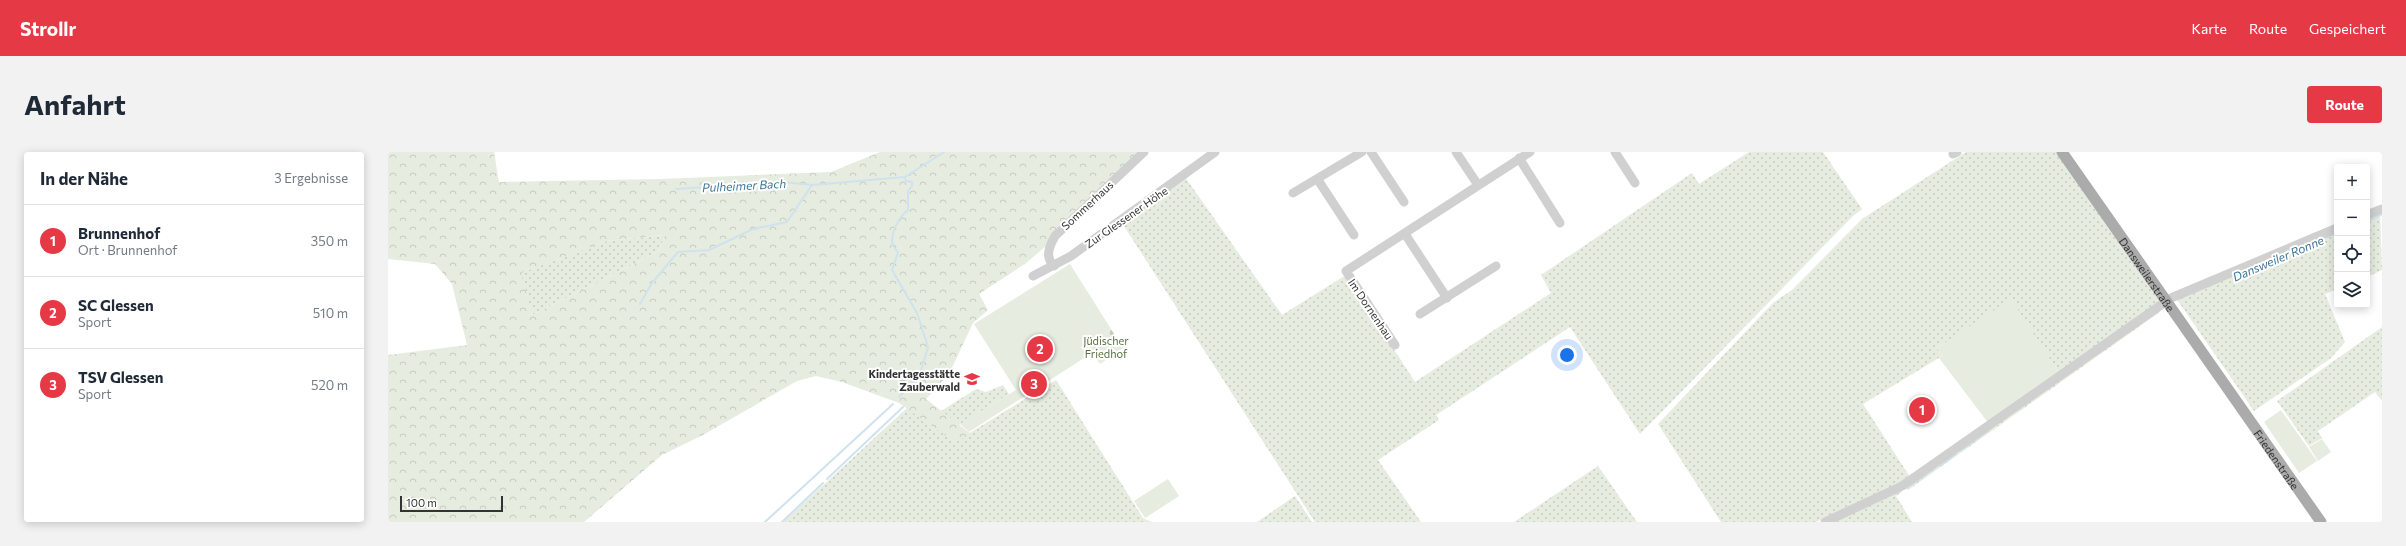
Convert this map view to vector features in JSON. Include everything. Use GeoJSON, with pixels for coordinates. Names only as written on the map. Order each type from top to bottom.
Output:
{"type":"FeatureCollection","features":[{"type":"Feature","properties":{"kind":"main road","name":"Dansweilerstraße"},"geometry":{"type":"LineString","coordinates":[[2062,152],[2233,397]]}},
{"type":"Feature","properties":{"kind":"main road","name":"Friedenstraße"},"geometry":{"type":"LineString","coordinates":[[2233,397],[2321,522]]}},
{"type":"Feature","properties":{"kind":"street","name":"Sommerhaus"},"geometry":{"type":"LineString","coordinates":[[1054,266],[1050,260],[1050,245],[1062,228],[1144,152]]}},
{"type":"Feature","properties":{"kind":"street","name":"Zur Glessener Höhe"},"geometry":{"type":"LineString","coordinates":[[1033,276],[1054,266],[1120,222],[1215,152]]}},
{"type":"Feature","properties":{"kind":"street"},"geometry":{"type":"LineString","coordinates":[[1293,193],[1318,180],[1362,152]]}},
{"type":"Feature","properties":{"kind":"street"},"geometry":{"type":"LineString","coordinates":[[1371,152],[1404,202]]}},
{"type":"Feature","properties":{"kind":"street"},"geometry":{"type":"LineString","coordinates":[[1456,152],[1478,185]]}},
{"type":"Feature","properties":{"kind":"street","name":"Im Dornenhau"},"geometry":{"type":"LineString","coordinates":[[1395,345],[1346,271],[1530,152]]}},
{"type":"Feature","properties":{"kind":"street"},"geometry":{"type":"LineString","coordinates":[[1615,152],[1635,183]]}},
{"type":"Feature","properties":{"kind":"street"},"geometry":{"type":"LineString","coordinates":[[1519,158],[1560,223]]}},
{"type":"Feature","properties":{"kind":"street"},"geometry":{"type":"LineString","coordinates":[[1318,180],[1354,235]]}},
{"type":"Feature","properties":{"kind":"street"},"geometry":{"type":"LineString","coordinates":[[2370,214],[2382,209]]}},
{"type":"Feature","properties":{"kind":"street"},"geometry":{"type":"LineString","coordinates":[[1825,522],[1902,486],[2166,301],[2334,229]]}},
{"type":"Feature","properties":{"kind":"street"},"geometry":{"type":"LineString","coordinates":[[1405,234],[1446,298]]}},
{"type":"Feature","properties":{"kind":"street"},"geometry":{"type":"LineString","coordinates":[[1420,314],[1496,266]]}},
{"type":"Feature","properties":{"kind":"green space"},"geometry":{"type":"Polygon","coordinates":[[[388,152],[494,152],[499,182],[661,179],[831,172],[880,152],[1144,152],[1046,246],[1025,264],[979,294],[988,310],[973,323],[949,374],[926,399],[971,434],[955,442],[899,403],[842,382],[816,376],[797,381],[703,435],[662,455],[584,522],[388,522],[388,355],[467,345],[452,284],[435,264],[388,259],[388,152]],[[665,235],[607,241],[521,273],[532,315],[659,251],[665,235]]]}},
{"type":"Feature","properties":{"kind":"green space"},"geometry":{"type":"Polygon","coordinates":[[[1749,152],[1823,152],[1862,209],[1853,216],[1640,434],[1570,327],[1436,415],[1439,420],[1378,460],[1421,522],[1315,522],[1122,223],[1185,177],[1282,315],[1346,275],[1415,382],[1551,293],[1541,275],[1692,173],[1699,184],[1749,152]]]}},
{"type":"Feature","properties":{"kind":"green space"},"geometry":{"type":"Polygon","coordinates":[[[1966,152],[2057,152],[2161,300],[2059,373],[2011,300],[1937,348],[1942,356],[1863,404],[1910,477],[1900,485],[1816,522],[1721,522],[1658,424],[1773,303],[1792,290],[1862,219],[1966,152]]]}},
{"type":"Feature","properties":{"kind":"green space"},"geometry":{"type":"Polygon","coordinates":[[[2380,213],[2382,270],[2370,276],[2370,236],[2370,218],[2380,213]]]}},
{"type":"Feature","properties":{"kind":"green space"},"geometry":{"type":"Polygon","coordinates":[[[2334,232],[2334,290],[2325,294],[2345,342],[2331,358],[2254,411],[2176,298],[2334,232]]]}},
{"type":"Feature","properties":{"kind":"green space"},"geometry":{"type":"Polygon","coordinates":[[[665,235],[659,251],[532,315],[520,273],[607,241],[665,235]]]}},
{"type":"Feature","properties":{"kind":"green space"},"geometry":{"type":"Polygon","coordinates":[[[1070,264],[1111,329],[1087,345],[1092,353],[969,432],[960,424],[1016,390],[974,324],[1070,264]]]}},
{"type":"Feature","properties":{"kind":"green space"},"geometry":{"type":"Polygon","coordinates":[[[2011,299],[2059,373],[1989,424],[1939,358],[1942,356],[1937,348],[2011,299]]]}},
{"type":"Feature","properties":{"kind":"green space"},"geometry":{"type":"Polygon","coordinates":[[[2158,310],[2160,312],[1908,490],[1906,487],[2158,310]]]}},
{"type":"Feature","properties":{"kind":"green space"},"geometry":{"type":"Polygon","coordinates":[[[2382,327],[2382,401],[2375,392],[2318,431],[2322,438],[2309,446],[2277,401],[2382,327]]]}},
{"type":"Feature","properties":{"kind":"green space","name":"Jüdischer Friedhof"},"geometry":{"type":"Polygon","coordinates":[[[1111,329],[1123,348],[1100,364],[1088,345],[1111,329]]]}},
{"type":"Feature","properties":{"kind":"green space"},"geometry":{"type":"Polygon","coordinates":[[[1056,380],[1143,518],[1151,522],[783,522],[907,408],[955,442],[1056,380]]]}},
{"type":"Feature","properties":{"kind":"green space"},"geometry":{"type":"Polygon","coordinates":[[[1003,385],[1009,394],[959,425],[941,411],[976,389],[986,392],[1003,385]]]}},
{"type":"Feature","properties":{"kind":"green space"},"geometry":{"type":"Polygon","coordinates":[[[2281,410],[2317,461],[2299,473],[2264,422],[2281,410]]]}},
{"type":"Feature","properties":{"kind":"green space"},"geometry":{"type":"Polygon","coordinates":[[[2322,439],[2331,452],[2318,461],[2309,447],[2322,439]]]}},
{"type":"Feature","properties":{"kind":"green space"},"geometry":{"type":"Polygon","coordinates":[[[1598,466],[1637,522],[1514,522],[1598,466]]]}},
{"type":"Feature","properties":{"kind":"green space"},"geometry":{"type":"Polygon","coordinates":[[[1168,479],[1179,496],[1145,518],[1134,501],[1168,479]]]}},
{"type":"Feature","properties":{"kind":"green space"},"geometry":{"type":"Polygon","coordinates":[[[1901,490],[1902,492],[1896,496],[1912,522],[1828,522],[1901,490]]]}},
{"type":"Feature","properties":{"kind":"green space"},"geometry":{"type":"Polygon","coordinates":[[[1295,496],[1312,522],[1257,522],[1295,496]]]}},
{"type":"Feature","properties":{"kind":"waterway","name":"Pulheimer Bach"},"geometry":{"type":"LineString","coordinates":[[676,189],[783,182],[812,185],[905,177],[944,152]]}},
{"type":"Feature","properties":{"kind":"waterway"},"geometry":{"type":"LineString","coordinates":[[899,397],[920,374],[928,347],[917,313],[892,270],[898,253],[892,241],[894,231],[902,216],[908,210],[908,191],[912,186],[912,182],[906,181],[905,178]]}},
{"type":"Feature","properties":{"kind":"waterway","name":"Pulheimer Bach"},"geometry":{"type":"LineString","coordinates":[[640,304],[652,283],[678,252],[709,250],[753,229],[787,222],[812,185]]}},
{"type":"Feature","properties":{"kind":"waterway","name":"Dansweiler Ronne"},"geometry":{"type":"LineString","coordinates":[[2370,220],[2381,215]]}},
{"type":"Feature","properties":{"kind":"waterway","name":"Dansweiler Ronne"},"geometry":{"type":"LineString","coordinates":[[2291,252],[2334,234]]}},
{"type":"Feature","properties":{"kind":"waterway"},"geometry":{"type":"LineString","coordinates":[[765,522],[893,404]]}},
{"type":"Feature","properties":{"kind":"waterway"},"geometry":{"type":"LineString","coordinates":[[827,479],[903,407]]}},
{"type":"Feature","properties":{"kind":"waterway","name":"Dansweiler Ronne"},"geometry":{"type":"LineString","coordinates":[[1960,451],[1988,431]]}},
{"type":"Feature","properties":{"kind":"waterway","name":"Dansweiler Ronne"},"geometry":{"type":"LineString","coordinates":[[1940,466],[1956,454]]}},
{"type":"Feature","properties":{"kind":"waterway","name":"Dansweiler Ronne"},"geometry":{"type":"LineString","coordinates":[[1907,488],[1934,469]]}},
{"type":"Feature","properties":{"kind":"waterway"},"geometry":{"type":"LineString","coordinates":[[782,522],[823,483]]}},
{"type":"Feature","properties":{"kind":"place","name":"SC Glessen"},"geometry":{"type":"Point","coordinates":[1040,349]}},
{"type":"Feature","properties":{"kind":"place","name":"Kindertagesstätte Zauberwald"},"geometry":{"type":"Point","coordinates":[972,379]}},
{"type":"Feature","properties":{"kind":"place","name":"TSV Glessen"},"geometry":{"type":"Point","coordinates":[1034,384]}},
{"type":"Feature","properties":{"kind":"place","name":"Brunnenhof"},"geometry":{"type":"Point","coordinates":[1922,410]}}]}
